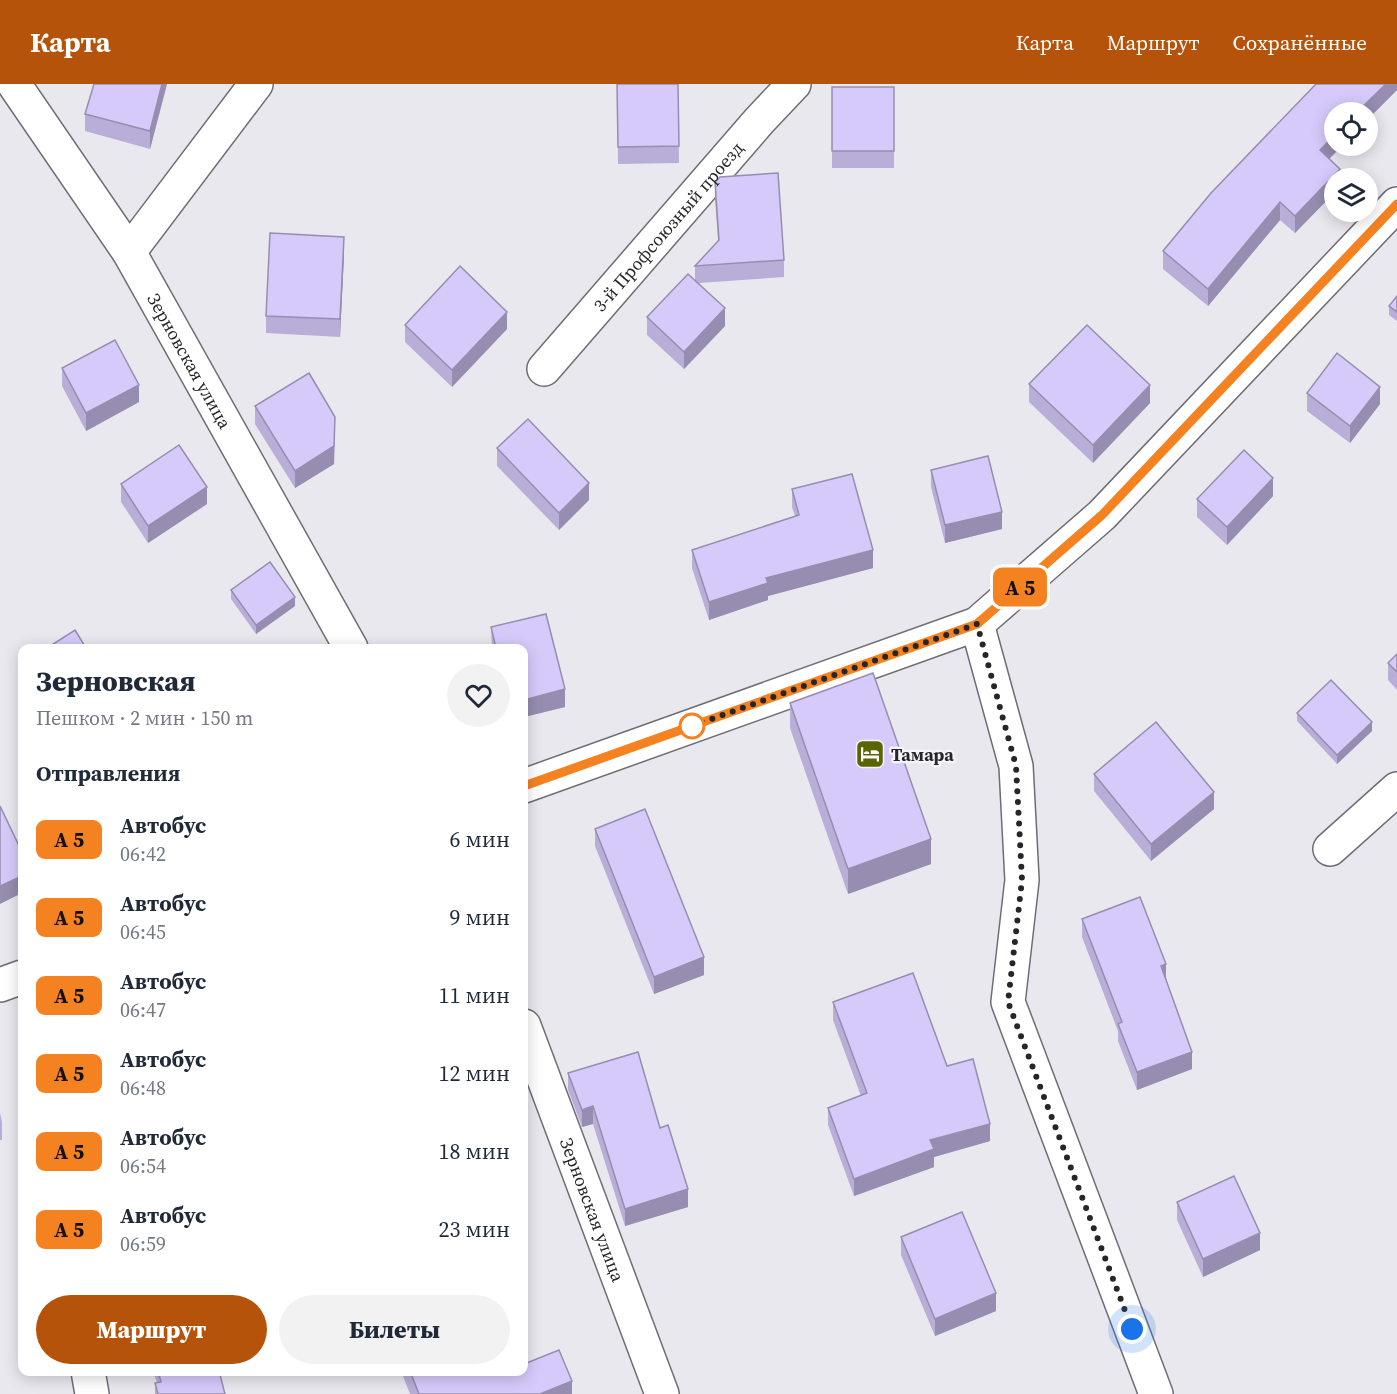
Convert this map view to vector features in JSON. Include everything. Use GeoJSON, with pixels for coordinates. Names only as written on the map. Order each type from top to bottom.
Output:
{"type":"FeatureCollection","features":[{"type":"Feature","properties":{"kind":"street","name":"Зерновская улица"},"geometry":{"type":"LineString","coordinates":[[14,84],[129,252],[349,644]]}},
{"type":"Feature","properties":{"kind":"street"},"geometry":{"type":"LineString","coordinates":[[129,252],[256,84]]}},
{"type":"Feature","properties":{"kind":"street","name":"3-й Профсоюзный проезд"},"geometry":{"type":"LineString","coordinates":[[544,369],[759,121],[794,84]]}},
{"type":"Feature","properties":{"kind":"street"},"geometry":{"type":"LineString","coordinates":[[528,785],[977,624],[1102,515],[1397,204]]}},
{"type":"Feature","properties":{"kind":"street"},"geometry":{"type":"LineString","coordinates":[[977,624],[1016,766],[1022,880],[1008,1002],[1156,1394]]}},
{"type":"Feature","properties":{"kind":"street"},"geometry":{"type":"LineString","coordinates":[[1330,849],[1397,789]]}},
{"type":"Feature","properties":{"kind":"street"},"geometry":{"type":"LineString","coordinates":[[0,985],[18,980]]}},
{"type":"Feature","properties":{"kind":"street","name":"Зерновская улица"},"geometry":{"type":"LineString","coordinates":[[528,1037],[662,1394]]}},
{"type":"Feature","properties":{"kind":"street"},"geometry":{"type":"LineString","coordinates":[[89,1376],[92,1394]]}},
{"type":"Feature","properties":{"kind":"building"},"geometry":{"type":"Polygon","coordinates":[[[94,84],[162,84],[150,131],[85,114],[94,84]]]}},
{"type":"Feature","properties":{"kind":"building"},"geometry":{"type":"Polygon","coordinates":[[[617,84],[678,84],[679,146],[618,147],[617,84]]]}},
{"type":"Feature","properties":{"kind":"building"},"geometry":{"type":"Polygon","coordinates":[[[1316,84],[1386,84],[1367,102],[1324,102],[1324,146],[1320,150],[1339,168],[1324,168],[1324,186],[1295,216],[1280,202],[1208,289],[1163,251],[1211,193],[1316,84]]]}},
{"type":"Feature","properties":{"kind":"building"},"geometry":{"type":"Polygon","coordinates":[[[832,87],[894,87],[894,151],[832,151],[832,87]]]}},
{"type":"Feature","properties":{"kind":"building"},"geometry":{"type":"Polygon","coordinates":[[[778,173],[784,260],[695,266],[719,240],[715,182],[720,177],[778,173]]]}},
{"type":"Feature","properties":{"kind":"building"},"geometry":{"type":"Polygon","coordinates":[[[270,233],[344,237],[340,319],[266,316],[270,233]]]}},
{"type":"Feature","properties":{"kind":"building"},"geometry":{"type":"Polygon","coordinates":[[[460,266],[507,312],[452,370],[405,325],[460,266]]]}},
{"type":"Feature","properties":{"kind":"building"},"geometry":{"type":"Polygon","coordinates":[[[688,274],[725,308],[684,352],[647,317],[688,274]]]}},
{"type":"Feature","properties":{"kind":"building"},"geometry":{"type":"Polygon","coordinates":[[[1397,296],[1397,312],[1389,306],[1397,296]]]}},
{"type":"Feature","properties":{"kind":"building"},"geometry":{"type":"Polygon","coordinates":[[[1087,325],[1150,385],[1093,445],[1029,384],[1087,325]]]}},
{"type":"Feature","properties":{"kind":"building"},"geometry":{"type":"Polygon","coordinates":[[[115,340],[139,385],[86,413],[62,368],[115,340]]]}},
{"type":"Feature","properties":{"kind":"building"},"geometry":{"type":"Polygon","coordinates":[[[1337,353],[1380,387],[1350,426],[1307,393],[1337,353]]]}},
{"type":"Feature","properties":{"kind":"building"},"geometry":{"type":"Polygon","coordinates":[[[309,373],[335,417],[334,446],[295,471],[255,406],[309,373]]]}},
{"type":"Feature","properties":{"kind":"building"},"geometry":{"type":"Polygon","coordinates":[[[528,419],[589,483],[559,513],[497,448],[528,419]]]}},
{"type":"Feature","properties":{"kind":"building"},"geometry":{"type":"Polygon","coordinates":[[[179,445],[207,487],[148,526],[121,484],[179,445]]]}},
{"type":"Feature","properties":{"kind":"building"},"geometry":{"type":"Polygon","coordinates":[[[1244,450],[1273,478],[1227,527],[1197,499],[1244,450]]]}},
{"type":"Feature","properties":{"kind":"building"},"geometry":{"type":"Polygon","coordinates":[[[988,456],[1002,512],[945,525],[931,470],[988,456]]]}},
{"type":"Feature","properties":{"kind":"building"},"geometry":{"type":"Polygon","coordinates":[[[852,474],[873,550],[766,578],[768,583],[709,602],[692,550],[799,515],[792,489],[852,474]]]}},
{"type":"Feature","properties":{"kind":"building"},"geometry":{"type":"Polygon","coordinates":[[[270,562],[295,597],[256,625],[231,590],[270,562]]]}},
{"type":"Feature","properties":{"kind":"building"},"geometry":{"type":"Polygon","coordinates":[[[546,614],[565,689],[528,699],[528,644],[495,644],[491,627],[546,614]]]}},
{"type":"Feature","properties":{"kind":"building"},"geometry":{"type":"Polygon","coordinates":[[[75,630],[84,644],[53,644],[75,630]]]}},
{"type":"Feature","properties":{"kind":"building"},"geometry":{"type":"Polygon","coordinates":[[[1397,654],[1397,672],[1388,663],[1397,654]]]}},
{"type":"Feature","properties":{"kind":"building"},"geometry":{"type":"Polygon","coordinates":[[[873,673],[931,839],[848,869],[790,703],[873,673]]]}},
{"type":"Feature","properties":{"kind":"building"},"geometry":{"type":"Polygon","coordinates":[[[1331,680],[1372,722],[1337,755],[1297,713],[1331,680]]]}},
{"type":"Feature","properties":{"kind":"building"},"geometry":{"type":"Polygon","coordinates":[[[1156,722],[1214,792],[1151,844],[1094,774],[1156,722]]]}},
{"type":"Feature","properties":{"kind":"building"},"geometry":{"type":"Polygon","coordinates":[[[0,806],[18,844],[18,878],[0,886],[0,806]]]}},
{"type":"Feature","properties":{"kind":"building"},"geometry":{"type":"Polygon","coordinates":[[[645,809],[704,957],[654,977],[595,829],[645,809]]]}},
{"type":"Feature","properties":{"kind":"building"},"geometry":{"type":"Polygon","coordinates":[[[1140,897],[1166,964],[1161,966],[1192,1052],[1137,1072],[1118,1024],[1122,1022],[1082,919],[1140,897]]]}},
{"type":"Feature","properties":{"kind":"building"},"geometry":{"type":"Polygon","coordinates":[[[913,973],[947,1066],[973,1059],[990,1124],[930,1140],[934,1149],[854,1179],[828,1108],[867,1093],[833,1002],[913,973]]]}},
{"type":"Feature","properties":{"kind":"building"},"geometry":{"type":"Polygon","coordinates":[[[638,1052],[660,1128],[668,1125],[688,1189],[625,1209],[593,1106],[582,1110],[568,1073],[638,1052]]]}},
{"type":"Feature","properties":{"kind":"building"},"geometry":{"type":"Polygon","coordinates":[[[1234,1176],[1260,1233],[1203,1259],[1177,1202],[1234,1176]]]}},
{"type":"Feature","properties":{"kind":"building"},"geometry":{"type":"Polygon","coordinates":[[[962,1212],[996,1293],[935,1319],[901,1237],[962,1212]]]}},
{"type":"Feature","properties":{"kind":"building"},"geometry":{"type":"Polygon","coordinates":[[[559,1350],[572,1381],[540,1394],[419,1394],[412,1376],[528,1376],[528,1362],[559,1350]]]}},
{"type":"Feature","properties":{"kind":"building"},"geometry":{"type":"Polygon","coordinates":[[[159,1376],[220,1376],[225,1394],[158,1394],[155,1383],[161,1382],[159,1376]]]}},
{"type":"Feature","properties":{"kind":"bus line"},"geometry":{"type":"LineString","coordinates":[[528,785],[977,624],[1102,515],[1397,204]]}},
{"type":"Feature","properties":{"kind":"place","name":"Тамара"},"geometry":{"type":"Point","coordinates":[870,754]}},
{"type":"Feature","properties":{"kind":"route"},"geometry":{"type":"LineString","coordinates":[[692,726],[977,624],[1016,766],[1022,880],[1008,1002],[1132,1329]]}}]}
